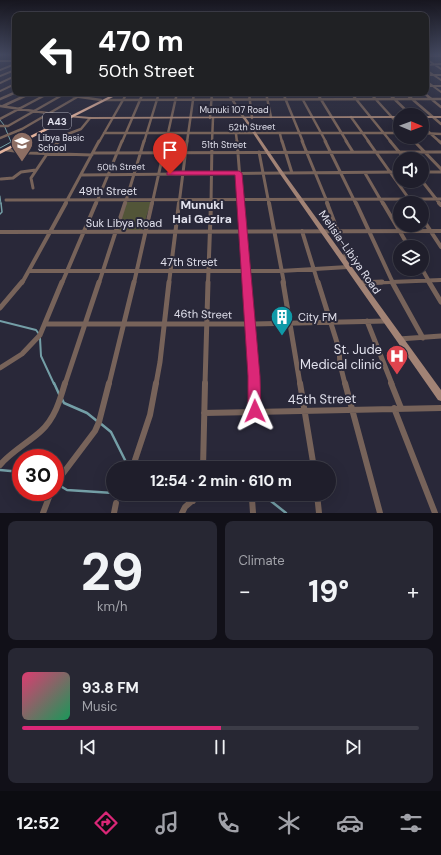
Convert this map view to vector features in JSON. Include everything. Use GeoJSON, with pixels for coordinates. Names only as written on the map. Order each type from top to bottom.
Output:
{"type":"FeatureCollection","features":[{"type":"Feature","properties":{"kind":"highway","name":"A43"},"geometry":{"type":"LineString","coordinates":[[103,100],[110,96]]}},
{"type":"Feature","properties":{"kind":"highway","name":"A43"},"geometry":{"type":"LineString","coordinates":[[0,150],[112,96]]}},
{"type":"Feature","properties":{"kind":"highway","name":"A43"},"geometry":{"type":"LineString","coordinates":[[0,153],[69,116]]}},
{"type":"Feature","properties":{"kind":"main road","name":"Munuki 107 Road"},"geometry":{"type":"LineString","coordinates":[[69,116],[90,118],[392,117]]}},
{"type":"Feature","properties":{"kind":"main road"},"geometry":{"type":"LineString","coordinates":[[432,117],[441,117]]}},
{"type":"Feature","properties":{"kind":"main road","name":"Melisia-Libiya Road"},"geometry":{"type":"LineString","coordinates":[[244,118],[281,173],[441,397]]}},
{"type":"Feature","properties":{"kind":"street"},"geometry":{"type":"LineString","coordinates":[[429,83],[441,92]]}},
{"type":"Feature","properties":{"kind":"street"},"geometry":{"type":"LineString","coordinates":[[0,91],[12,86]]}},
{"type":"Feature","properties":{"kind":"street"},"geometry":{"type":"LineString","coordinates":[[429,86],[441,86]]}},
{"type":"Feature","properties":{"kind":"street"},"geometry":{"type":"LineString","coordinates":[[7,88],[12,88]]}},
{"type":"Feature","properties":{"kind":"street"},"geometry":{"type":"LineString","coordinates":[[0,100],[12,94]]}},
{"type":"Feature","properties":{"kind":"street"},"geometry":{"type":"LineString","coordinates":[[1,106],[24,96]]}},
{"type":"Feature","properties":{"kind":"street"},"geometry":{"type":"LineString","coordinates":[[0,119],[43,96]]}},
{"type":"Feature","properties":{"kind":"street"},"geometry":{"type":"LineString","coordinates":[[0,126],[8,126],[61,96]]}},
{"type":"Feature","properties":{"kind":"street"},"geometry":{"type":"LineString","coordinates":[[0,138],[22,129],[79,96],[103,100],[441,99]]}},
{"type":"Feature","properties":{"kind":"street"},"geometry":{"type":"LineString","coordinates":[[0,308],[21,284],[29,271],[126,96]]}},
{"type":"Feature","properties":{"kind":"street"},"geometry":{"type":"LineString","coordinates":[[0,368],[22,354],[40,335],[134,118],[142,96]]}},
{"type":"Feature","properties":{"kind":"street"},"geometry":{"type":"LineString","coordinates":[[0,465],[51,420],[63,391],[84,323],[135,174],[159,96]]}},
{"type":"Feature","properties":{"kind":"street"},"geometry":{"type":"LineString","coordinates":[[64,470],[87,445],[99,422],[146,232],[177,96]]}},
{"type":"Feature","properties":{"kind":"street"},"geometry":{"type":"LineString","coordinates":[[135,461],[150,415],[165,324],[175,232],[187,152],[188,134],[192,118],[193,96]]}},
{"type":"Feature","properties":{"kind":"street"},"geometry":{"type":"LineString","coordinates":[[203,461],[212,152],[212,96]]}},
{"type":"Feature","properties":{"kind":"street"},"geometry":{"type":"LineString","coordinates":[[229,96],[244,118]]}},
{"type":"Feature","properties":{"kind":"street"},"geometry":{"type":"LineString","coordinates":[[249,96],[252,118]]}},
{"type":"Feature","properties":{"kind":"street"},"geometry":{"type":"LineString","coordinates":[[266,96],[271,118]]}},
{"type":"Feature","properties":{"kind":"street"},"geometry":{"type":"LineString","coordinates":[[284,96],[301,134],[339,231],[346,254],[344,260]]}},
{"type":"Feature","properties":{"kind":"street"},"geometry":{"type":"LineString","coordinates":[[319,96],[353,152]]}},
{"type":"Feature","properties":{"kind":"street"},"geometry":{"type":"LineString","coordinates":[[353,96],[400,152]]}},
{"type":"Feature","properties":{"kind":"street"},"geometry":{"type":"LineString","coordinates":[[372,96],[392,117]]}},
{"type":"Feature","properties":{"kind":"street"},"geometry":{"type":"LineString","coordinates":[[391,96],[404,108]]}},
{"type":"Feature","properties":{"kind":"street"},"geometry":{"type":"LineString","coordinates":[[408,96],[441,124]]}},
{"type":"Feature","properties":{"kind":"street"},"geometry":{"type":"LineString","coordinates":[[428,96],[441,107]]}},
{"type":"Feature","properties":{"kind":"street"},"geometry":{"type":"LineString","coordinates":[[303,100],[322,134],[370,231],[392,281],[423,338]]}},
{"type":"Feature","properties":{"kind":"street"},"geometry":{"type":"LineString","coordinates":[[1,106],[69,116]]}},
{"type":"Feature","properties":{"kind":"street"},"geometry":{"type":"LineString","coordinates":[[351,117],[408,196]]}},
{"type":"Feature","properties":{"kind":"street"},"geometry":{"type":"LineString","coordinates":[[34,188],[31,178],[47,154],[65,135],[82,129],[90,118]]}},
{"type":"Feature","properties":{"kind":"street","name":"52th Street"},"geometry":{"type":"LineString","coordinates":[[104,133],[393,133]]}},
{"type":"Feature","properties":{"kind":"street"},"geometry":{"type":"LineString","coordinates":[[236,134],[255,411]]}},
{"type":"Feature","properties":{"kind":"street"},"geometry":{"type":"LineString","coordinates":[[280,134],[292,173]]}},
{"type":"Feature","properties":{"kind":"street"},"geometry":{"type":"LineString","coordinates":[[431,134],[441,134]]}},
{"type":"Feature","properties":{"kind":"street"},"geometry":{"type":"LineString","coordinates":[[431,134],[441,143]]}},
{"type":"Feature","properties":{"kind":"street"},"geometry":{"type":"LineString","coordinates":[[417,144],[424,152]]}},
{"type":"Feature","properties":{"kind":"street","name":"51th Street"},"geometry":{"type":"LineString","coordinates":[[7,150],[47,154],[93,154],[118,152],[393,152]]}},
{"type":"Feature","properties":{"kind":"street"},"geometry":{"type":"LineString","coordinates":[[259,152],[297,361],[313,461]]}},
{"type":"Feature","properties":{"kind":"street","name":"51th Street"},"geometry":{"type":"LineString","coordinates":[[429,152],[441,152]]}},
{"type":"Feature","properties":{"kind":"street"},"geometry":{"type":"LineString","coordinates":[[429,158],[441,171]]}},
{"type":"Feature","properties":{"kind":"street"},"geometry":{"type":"LineString","coordinates":[[0,179],[13,178],[21,172],[36,170]]}},
{"type":"Feature","properties":{"kind":"street"},"geometry":{"type":"LineString","coordinates":[[429,172],[441,171]]}},
{"type":"Feature","properties":{"kind":"street"},"geometry":{"type":"LineString","coordinates":[[365,172],[393,219]]}},
{"type":"Feature","properties":{"kind":"street","name":"50th Street"},"geometry":{"type":"LineString","coordinates":[[81,176],[109,174],[391,172]]}},
{"type":"Feature","properties":{"kind":"street"},"geometry":{"type":"LineString","coordinates":[[427,188],[441,205]]}},
{"type":"Feature","properties":{"kind":"street","name":"49th Street"},"geometry":{"type":"LineString","coordinates":[[6,200],[393,199]]}},
{"type":"Feature","properties":{"kind":"street","name":"49th Street"},"geometry":{"type":"LineString","coordinates":[[429,199],[441,199]]}},
{"type":"Feature","properties":{"kind":"street"},"geometry":{"type":"LineString","coordinates":[[302,231],[338,349],[340,364],[380,513]]}},
{"type":"Feature","properties":{"kind":"street","name":"Suk Libya Road"},"geometry":{"type":"LineString","coordinates":[[0,232],[393,231]]}},
{"type":"Feature","properties":{"kind":"street"},"geometry":{"type":"LineString","coordinates":[[430,231],[441,247]]}},
{"type":"Feature","properties":{"kind":"street","name":"Suk Libya Road"},"geometry":{"type":"LineString","coordinates":[[430,231],[441,231]]}},
{"type":"Feature","properties":{"kind":"street","name":"47th Street"},"geometry":{"type":"LineString","coordinates":[[29,271],[281,271],[348,267]]}},
{"type":"Feature","properties":{"kind":"street"},"geometry":{"type":"LineString","coordinates":[[426,276],[441,302]]}},
{"type":"Feature","properties":{"kind":"street"},"geometry":{"type":"LineString","coordinates":[[360,283],[441,280]]}},
{"type":"Feature","properties":{"kind":"street"},"geometry":{"type":"LineString","coordinates":[[367,321],[436,513]]}},
{"type":"Feature","properties":{"kind":"street","name":"46th Street"},"geometry":{"type":"LineString","coordinates":[[45,324],[250,324],[386,321]]}},
{"type":"Feature","properties":{"kind":"street"},"geometry":{"type":"LineString","coordinates":[[399,339],[441,336]]}},
{"type":"Feature","properties":{"kind":"street","name":"45th Street"},"geometry":{"type":"LineString","coordinates":[[204,413],[441,408]]}},
{"type":"Feature","properties":{"kind":"street"},"geometry":{"type":"LineString","coordinates":[[43,513],[48,501]]}},
{"type":"Feature","properties":{"kind":"street"},"geometry":{"type":"LineString","coordinates":[[182,513],[186,505],[193,501]]}},
{"type":"Feature","properties":{"kind":"street"},"geometry":{"type":"LineString","coordinates":[[252,501],[253,513]]}},
{"type":"Feature","properties":{"kind":"street"},"geometry":{"type":"LineString","coordinates":[[318,501],[319,513]]}},
{"type":"Feature","properties":{"kind":"street"},"geometry":{"type":"LineString","coordinates":[[114,513],[116,503]]}},
{"type":"Feature","properties":{"kind":"green space"},"geometry":{"type":"Polygon","coordinates":[[[127,202],[151,202],[142,231],[117,230],[127,202]]]}},
{"type":"Feature","properties":{"kind":"waterway"},"geometry":{"type":"LineString","coordinates":[[0,120],[4,125],[11,142],[0,148]]}},
{"type":"Feature","properties":{"kind":"waterway"},"geometry":{"type":"LineString","coordinates":[[0,196],[1,204]]}},
{"type":"Feature","properties":{"kind":"waterway"},"geometry":{"type":"LineString","coordinates":[[0,214],[2,212],[1,203]]}},
{"type":"Feature","properties":{"kind":"waterway"},"geometry":{"type":"LineString","coordinates":[[0,321],[36,330],[39,334]]}},
{"type":"Feature","properties":{"kind":"waterway"},"geometry":{"type":"LineString","coordinates":[[40,338],[41,356],[54,384]]}},
{"type":"Feature","properties":{"kind":"waterway"},"geometry":{"type":"LineString","coordinates":[[54,383],[59,394]]}},
{"type":"Feature","properties":{"kind":"waterway"},"geometry":{"type":"LineString","coordinates":[[62,399],[64,403],[87,413],[97,421]]}},
{"type":"Feature","properties":{"kind":"waterway"},"geometry":{"type":"LineString","coordinates":[[100,423],[111,432],[126,461]]}},
{"type":"Feature","properties":{"kind":"waterway"},"geometry":{"type":"LineString","coordinates":[[0,470],[12,471]]}},
{"type":"Feature","properties":{"kind":"waterway"},"geometry":{"type":"LineString","coordinates":[[64,488],[67,490],[106,493]]}},
{"type":"Feature","properties":{"kind":"waterway"},"geometry":{"type":"LineString","coordinates":[[271,501],[286,513]]}},
{"type":"Feature","properties":{"kind":"place","name":"Libya Basic School"},"geometry":{"type":"Point","coordinates":[22,162]}},
{"type":"Feature","properties":{"kind":"place","name":"City FM"},"geometry":{"type":"Point","coordinates":[282,336]}},
{"type":"Feature","properties":{"kind":"place","name":"St. Jude Medical clinic"},"geometry":{"type":"Point","coordinates":[397,376]}},
{"type":"Feature","properties":{"kind":"district","name":"Munuki Hai Gezira"},"geometry":{"type":"Point","coordinates":[202,212]}},
{"type":"Feature","properties":{"kind":"route"},"geometry":{"type":"LineString","coordinates":[[170,174],[239,173],[249,297],[255,411]]}}]}
